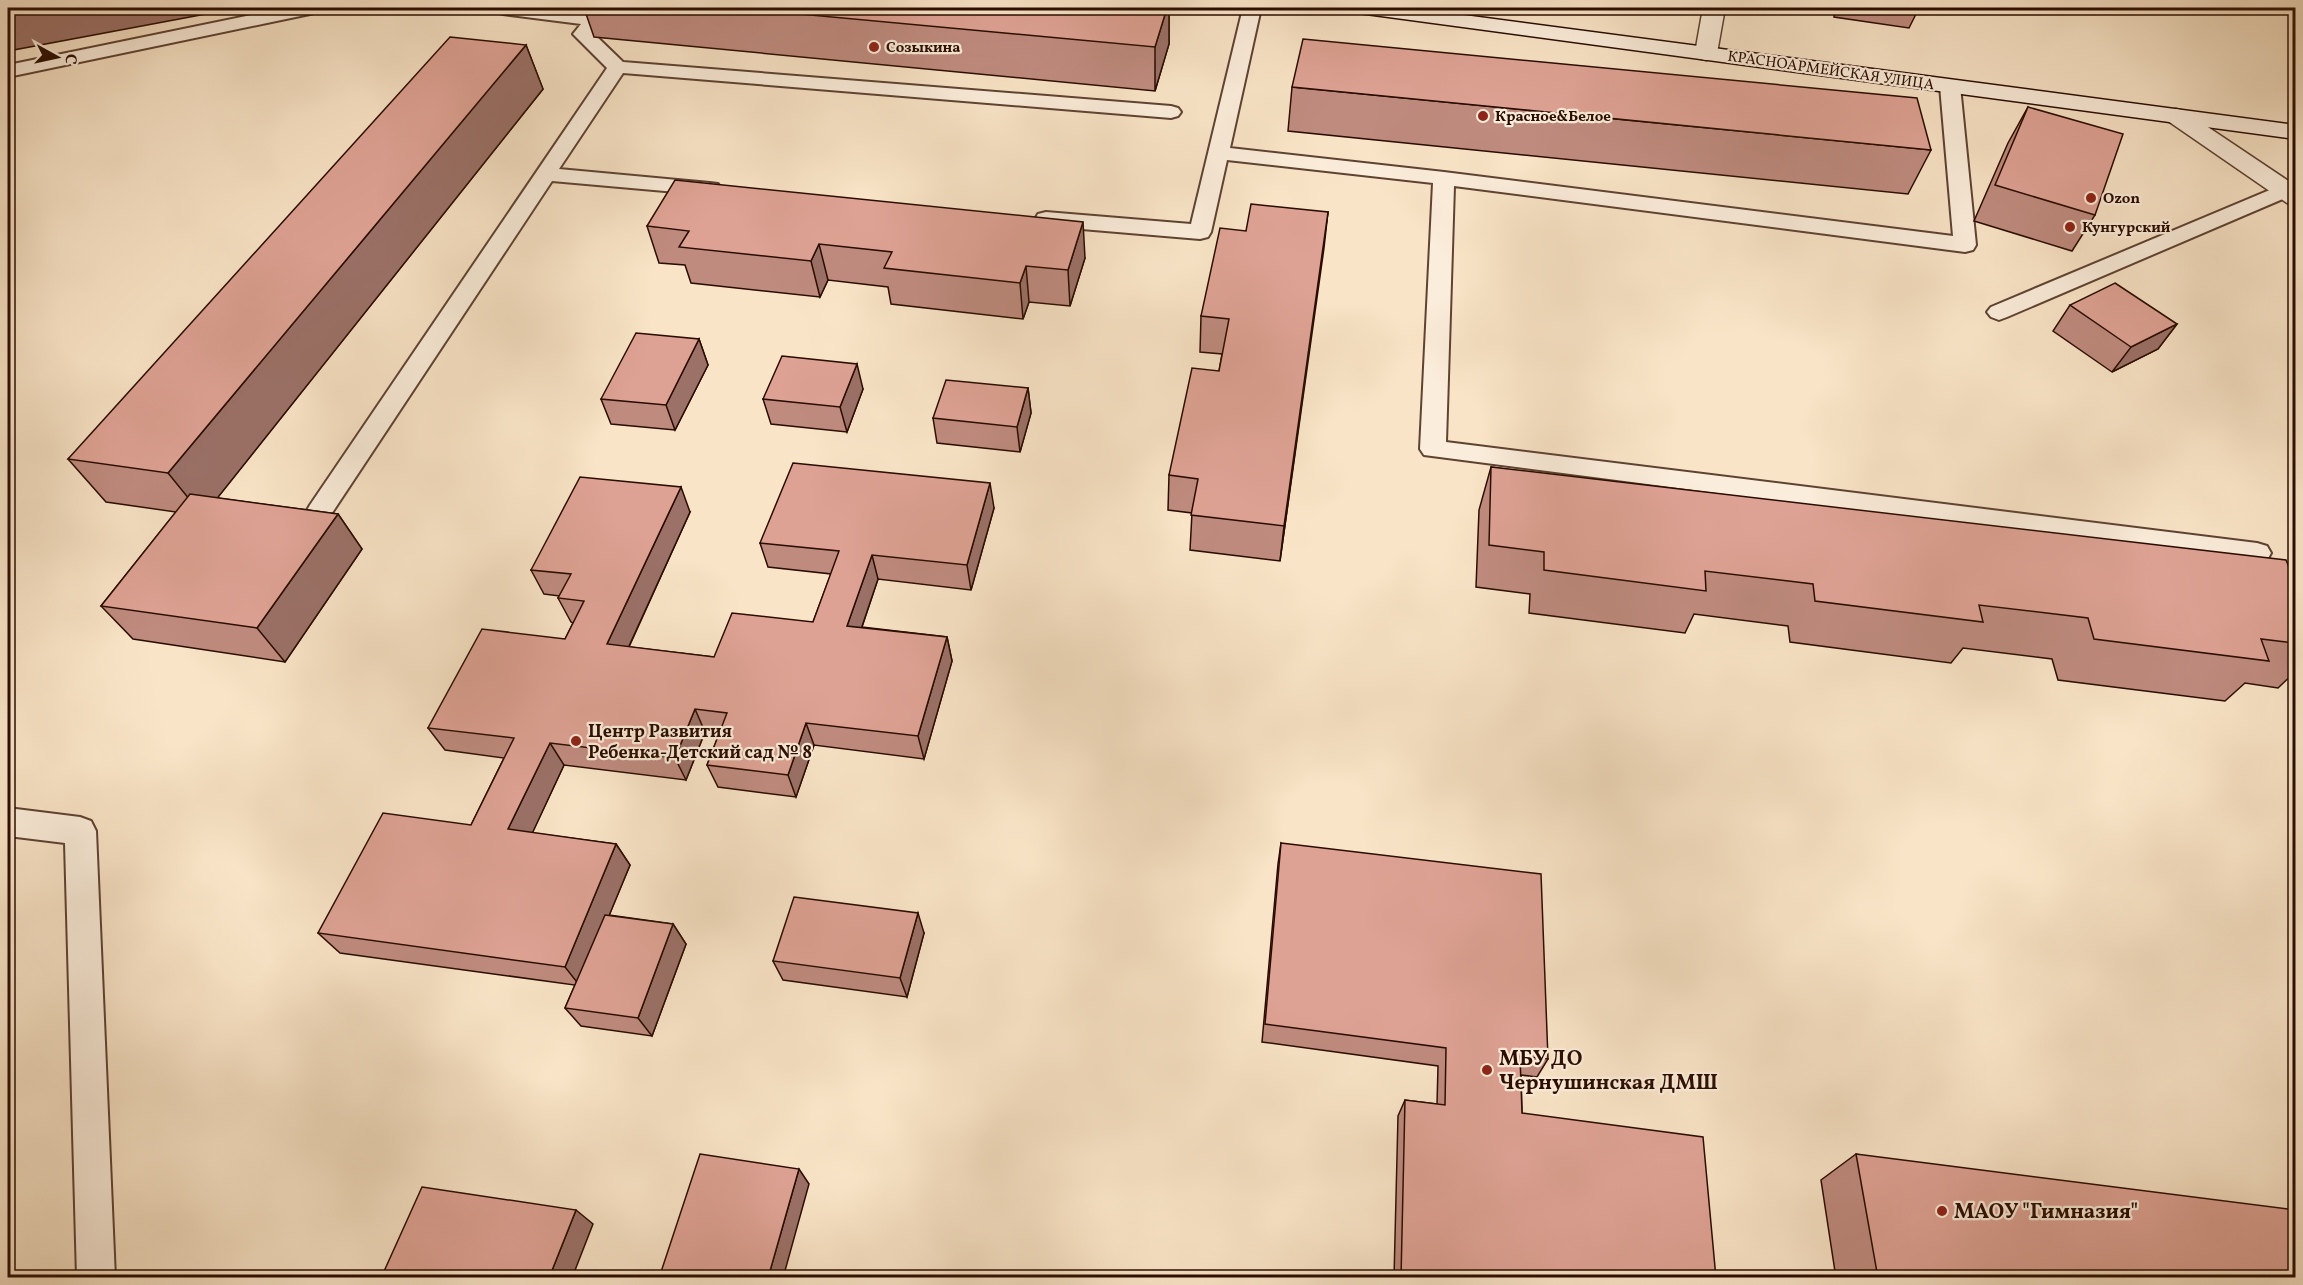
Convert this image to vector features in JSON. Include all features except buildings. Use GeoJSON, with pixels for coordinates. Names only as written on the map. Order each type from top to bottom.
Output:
{"type":"FeatureCollection","features":[{"type":"Feature","properties":{"kind":"street","name":"КРАСНОАРМЕЙСКАЯ УЛИЦА"},"geometry":{"type":"LineString","coordinates":[[1366,8],[2295,132]]}},
{"type":"Feature","properties":{"kind":"street"},"geometry":{"type":"LineString","coordinates":[[1707,52],[1714,8]]}},
{"type":"Feature","properties":{"kind":"street"},"geometry":{"type":"LineString","coordinates":[[2176,116],[2290,194]]}},
{"type":"Feature","properties":{"kind":"lane"},"geometry":{"type":"LineString","coordinates":[[8,70],[310,8]]}},
{"type":"Feature","properties":{"kind":"lane"},"geometry":{"type":"LineString","coordinates":[[503,8],[599,14]]}},
{"type":"Feature","properties":{"kind":"lane"},"geometry":{"type":"LineString","coordinates":[[1022,216],[1200,232],[1252,8]]}},
{"type":"Feature","properties":{"kind":"lane"},"geometry":{"type":"LineString","coordinates":[[599,14],[583,34],[616,67],[1171,112]]}},
{"type":"Feature","properties":{"kind":"lane"},"geometry":{"type":"LineString","coordinates":[[319,512],[616,67]]}},
{"type":"Feature","properties":{"kind":"lane"},"geometry":{"type":"LineString","coordinates":[[1218,153],[1444,178],[1965,245],[1950,86]]}},
{"type":"Feature","properties":{"kind":"lane"},"geometry":{"type":"LineString","coordinates":[[545,174],[736,191]]}},
{"type":"Feature","properties":{"kind":"lane"},"geometry":{"type":"LineString","coordinates":[[1444,178],[1433,449],[2257,553]]}},
{"type":"Feature","properties":{"kind":"lane"},"geometry":{"type":"LineString","coordinates":[[1999,312],[2290,194]]}},
{"type":"Feature","properties":{"kind":"lane"},"geometry":{"type":"LineString","coordinates":[[8,822],[80,831],[96,1278]]}},
{"type":"Feature","properties":{"kind":"place","name":"Созыкина"},"geometry":{"type":"Point","coordinates":[874,47]}},
{"type":"Feature","properties":{"kind":"place","name":"Красное&Белое"},"geometry":{"type":"Point","coordinates":[1483,116]}},
{"type":"Feature","properties":{"kind":"place","name":"Ozon"},"geometry":{"type":"Point","coordinates":[2091,198]}},
{"type":"Feature","properties":{"kind":"place","name":"Кунгурский"},"geometry":{"type":"Point","coordinates":[2070,227]}},
{"type":"Feature","properties":{"kind":"place","name":"Центр Развития Ребенка-Детский сад № 8"},"geometry":{"type":"Point","coordinates":[576,741]}},
{"type":"Feature","properties":{"kind":"place","name":"МБУ ДО Чернушинская ДМШ"},"geometry":{"type":"Point","coordinates":[1487,1070]}},
{"type":"Feature","properties":{"kind":"place","name":"МАОУ \"Гимназия\""},"geometry":{"type":"Point","coordinates":[1942,1211]}}]}
